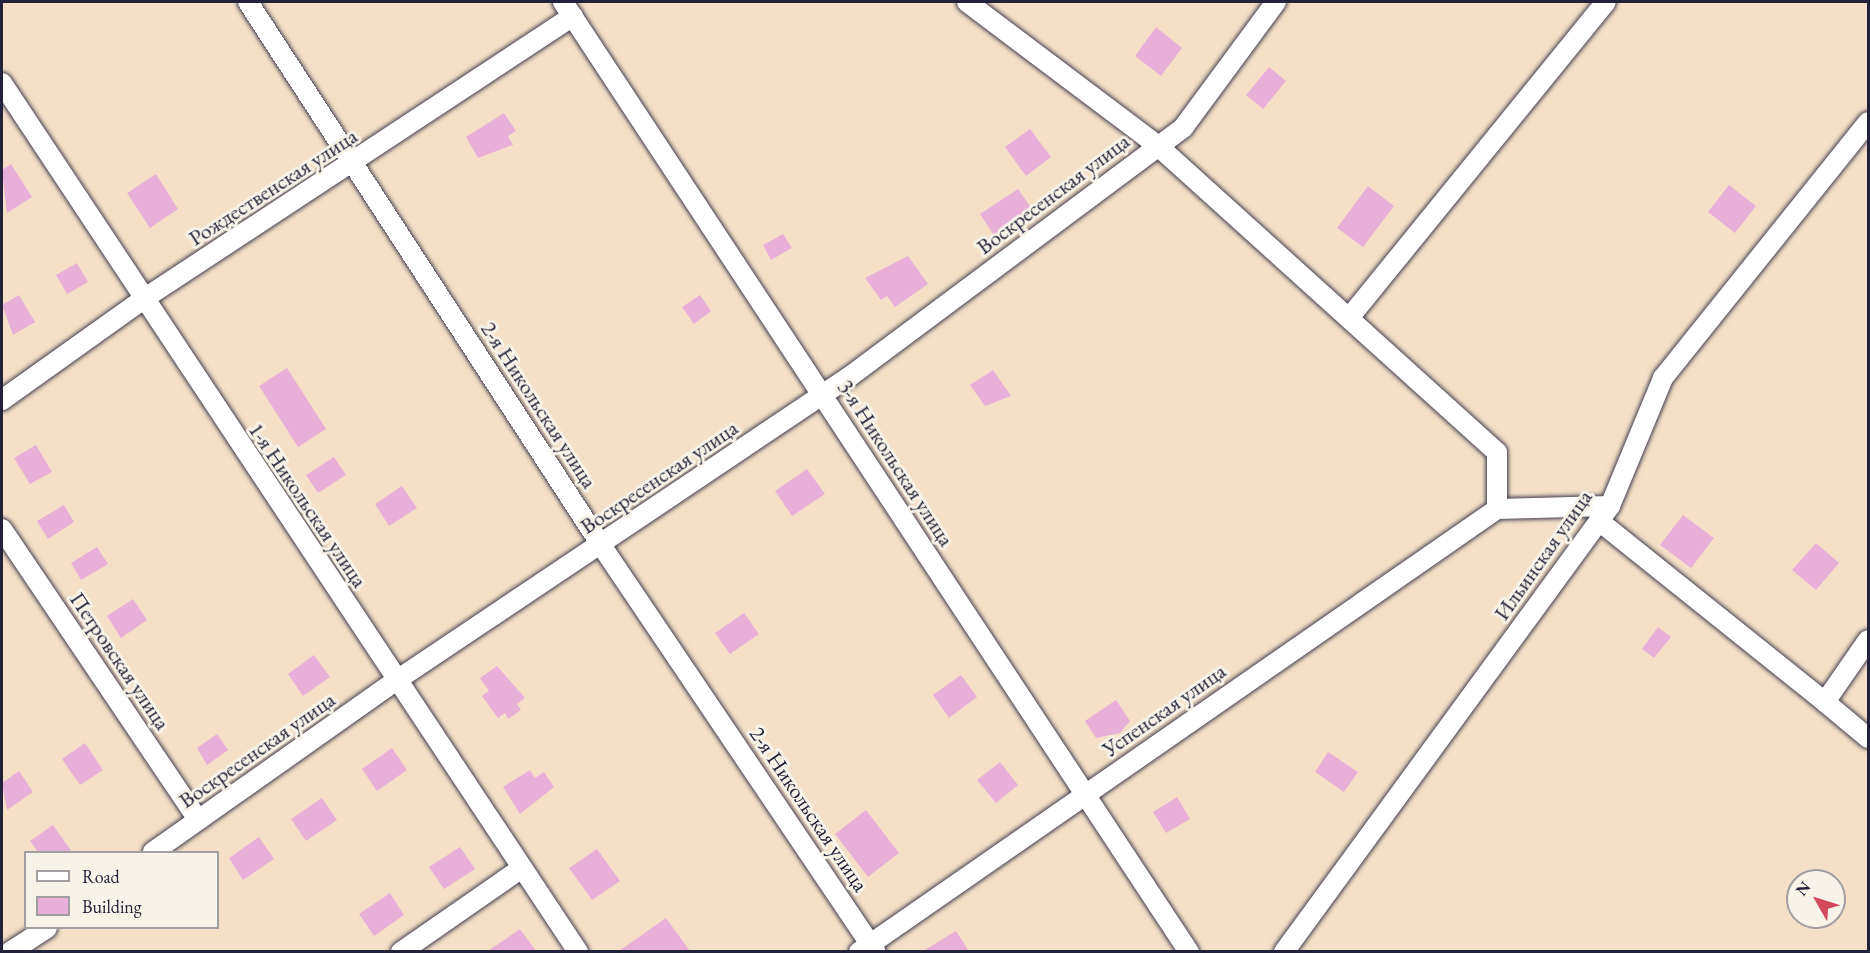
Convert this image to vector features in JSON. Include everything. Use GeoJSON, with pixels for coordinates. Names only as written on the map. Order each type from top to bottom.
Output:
{"type":"FeatureCollection","features":[{"type":"Feature","properties":{"kind":"street","name":"2-я Никольская улица"},"geometry":{"type":"LineString","coordinates":[[248,2],[601,545],[868,949]]}},
{"type":"Feature","properties":{"kind":"street"},"geometry":{"type":"LineString","coordinates":[[967,2],[1158,146],[1497,452],[1497,509],[1604,514],[1869,738]]}},
{"type":"Feature","properties":{"kind":"street","name":"Воскресенская улица"},"geometry":{"type":"LineString","coordinates":[[154,851],[397,680],[823,395],[1183,128],[1276,2]]}},
{"type":"Feature","properties":{"kind":"street"},"geometry":{"type":"LineString","coordinates":[[1349,318],[1606,2]]}},
{"type":"Feature","properties":{"kind":"street","name":"Рождественская улица"},"geometry":{"type":"LineString","coordinates":[[2,400],[142,300],[354,163],[568,9]]}},
{"type":"Feature","properties":{"kind":"street","name":"3-я Никольская улица"},"geometry":{"type":"LineString","coordinates":[[568,9],[823,395],[1083,796],[1190,951]]}},
{"type":"Feature","properties":{"kind":"street","name":"1-я Никольская улица"},"geometry":{"type":"LineString","coordinates":[[2,83],[142,300],[578,951]]}},
{"type":"Feature","properties":{"kind":"street","name":"Ильинская улица"},"geometry":{"type":"LineString","coordinates":[[1284,951],[1604,514],[1663,378],[1869,122]]}},
{"type":"Feature","properties":{"kind":"street","name":"Успенская улица"},"geometry":{"type":"LineString","coordinates":[[868,949],[1083,796],[1497,509]]}},
{"type":"Feature","properties":{"kind":"street","name":"Петровская улица"},"geometry":{"type":"LineString","coordinates":[[2,529],[198,820]]}},
{"type":"Feature","properties":{"kind":"street"},"geometry":{"type":"LineString","coordinates":[[1825,702],[1869,640]]}},
{"type":"Feature","properties":{"kind":"street"},"geometry":{"type":"LineString","coordinates":[[402,951],[522,868]]}},
{"type":"Feature","properties":{"kind":"street"},"geometry":{"type":"LineString","coordinates":[[2,937],[10,951],[44,930]]}},
{"type":"Feature","properties":{"kind":"building"},"geometry":{"type":"Polygon","coordinates":[[[1156,27],[1182,48],[1161,76],[1135,56],[1156,27]]]}},
{"type":"Feature","properties":{"kind":"building"},"geometry":{"type":"Polygon","coordinates":[[[1269,67],[1286,81],[1263,109],[1246,95],[1269,67]]]}},
{"type":"Feature","properties":{"kind":"building"},"geometry":{"type":"Polygon","coordinates":[[[504,113],[516,131],[508,136],[513,145],[478,158],[466,137],[504,113]]]}},
{"type":"Feature","properties":{"kind":"building"},"geometry":{"type":"Polygon","coordinates":[[[1030,129],[1051,157],[1026,176],[1005,147],[1030,129]]]}},
{"type":"Feature","properties":{"kind":"building"},"geometry":{"type":"Polygon","coordinates":[[[11,164],[32,197],[7,213],[2,170],[11,164]]]}},
{"type":"Feature","properties":{"kind":"building"},"geometry":{"type":"Polygon","coordinates":[[[156,174],[178,209],[150,228],[127,193],[156,174]]]}},
{"type":"Feature","properties":{"kind":"building"},"geometry":{"type":"Polygon","coordinates":[[[1729,185],[1756,206],[1735,233],[1708,212],[1729,185]]]}},
{"type":"Feature","properties":{"kind":"building"},"geometry":{"type":"Polygon","coordinates":[[[1368,186],[1394,206],[1363,247],[1337,228],[1368,186]]]}},
{"type":"Feature","properties":{"kind":"building"},"geometry":{"type":"Polygon","coordinates":[[[1018,189],[1034,212],[995,237],[980,214],[1018,189]]]}},
{"type":"Feature","properties":{"kind":"building"},"geometry":{"type":"Polygon","coordinates":[[[783,234],[792,248],[771,260],[763,245],[783,234]]]}},
{"type":"Feature","properties":{"kind":"building"},"geometry":{"type":"Polygon","coordinates":[[[908,256],[928,284],[895,307],[887,296],[881,300],[865,278],[908,256]]]}},
{"type":"Feature","properties":{"kind":"building"},"geometry":{"type":"Polygon","coordinates":[[[77,263],[88,282],[67,294],[56,275],[77,263]]]}},
{"type":"Feature","properties":{"kind":"building"},"geometry":{"type":"Polygon","coordinates":[[[19,295],[35,322],[13,335],[2,305],[19,295]]]}},
{"type":"Feature","properties":{"kind":"building"},"geometry":{"type":"Polygon","coordinates":[[[700,295],[711,311],[694,324],[682,307],[700,295]]]}},
{"type":"Feature","properties":{"kind":"building"},"geometry":{"type":"Polygon","coordinates":[[[287,368],[326,429],[298,447],[259,386],[287,368]]]}},
{"type":"Feature","properties":{"kind":"building"},"geometry":{"type":"Polygon","coordinates":[[[993,370],[1011,396],[985,406],[970,385],[993,370]]]}},
{"type":"Feature","properties":{"kind":"building"},"geometry":{"type":"Polygon","coordinates":[[[36,445],[52,472],[30,484],[14,458],[36,445]]]}},
{"type":"Feature","properties":{"kind":"building"},"geometry":{"type":"Polygon","coordinates":[[[334,457],[346,475],[318,493],[306,475],[334,457]]]}},
{"type":"Feature","properties":{"kind":"building"},"geometry":{"type":"Polygon","coordinates":[[[807,469],[825,494],[792,516],[775,491],[807,469]]]}},
{"type":"Feature","properties":{"kind":"building"},"geometry":{"type":"Polygon","coordinates":[[[402,486],[417,508],[389,526],[375,504],[402,486]]]}},
{"type":"Feature","properties":{"kind":"building"},"geometry":{"type":"Polygon","coordinates":[[[64,505],[74,522],[48,539],[37,521],[64,505]]]}},
{"type":"Feature","properties":{"kind":"building"},"geometry":{"type":"Polygon","coordinates":[[[1683,515],[1714,538],[1691,568],[1660,545],[1683,515]]]}},
{"type":"Feature","properties":{"kind":"building"},"geometry":{"type":"Polygon","coordinates":[[[1816,543],[1839,563],[1816,590],[1792,570],[1816,543]]]}},
{"type":"Feature","properties":{"kind":"building"},"geometry":{"type":"Polygon","coordinates":[[[97,547],[108,564],[81,580],[71,563],[97,547]]]}},
{"type":"Feature","properties":{"kind":"building"},"geometry":{"type":"Polygon","coordinates":[[[133,599],[147,620],[121,638],[107,616],[133,599]]]}},
{"type":"Feature","properties":{"kind":"building"},"geometry":{"type":"Polygon","coordinates":[[[744,613],[759,634],[730,654],[715,633],[744,613]]]}},
{"type":"Feature","properties":{"kind":"building"},"geometry":{"type":"Polygon","coordinates":[[[1658,627],[1671,637],[1654,658],[1642,649],[1658,627]]]}},
{"type":"Feature","properties":{"kind":"building"},"geometry":{"type":"Polygon","coordinates":[[[314,655],[330,677],[303,696],[288,674],[314,655]]]}},
{"type":"Feature","properties":{"kind":"building"},"geometry":{"type":"Polygon","coordinates":[[[497,666],[525,698],[517,704],[521,710],[508,719],[505,713],[498,718],[482,696],[489,691],[480,678],[497,666]]]}},
{"type":"Feature","properties":{"kind":"building"},"geometry":{"type":"Polygon","coordinates":[[[961,675],[977,697],[949,718],[933,695],[961,675]]]}},
{"type":"Feature","properties":{"kind":"building"},"geometry":{"type":"Polygon","coordinates":[[[1116,700],[1130,721],[1120,733],[1096,738],[1085,721],[1116,700]]]}},
{"type":"Feature","properties":{"kind":"building"},"geometry":{"type":"Polygon","coordinates":[[[217,734],[228,750],[207,765],[197,748],[217,734]]]}},
{"type":"Feature","properties":{"kind":"building"},"geometry":{"type":"Polygon","coordinates":[[[85,743],[103,770],[80,785],[62,759],[85,743]]]}},
{"type":"Feature","properties":{"kind":"building"},"geometry":{"type":"Polygon","coordinates":[[[392,748],[407,770],[377,791],[362,769],[392,748]]]}},
{"type":"Feature","properties":{"kind":"building"},"geometry":{"type":"Polygon","coordinates":[[[1328,752],[1358,772],[1344,792],[1315,772],[1328,752]]]}},
{"type":"Feature","properties":{"kind":"building"},"geometry":{"type":"Polygon","coordinates":[[[1000,762],[1018,785],[996,803],[977,780],[1000,762]]]}},
{"type":"Feature","properties":{"kind":"building"},"geometry":{"type":"Polygon","coordinates":[[[530,770],[535,778],[544,772],[554,787],[520,814],[503,787],[530,770]]]}},
{"type":"Feature","properties":{"kind":"building"},"geometry":{"type":"Polygon","coordinates":[[[19,771],[33,792],[7,810],[2,783],[19,771]]]}},
{"type":"Feature","properties":{"kind":"building"},"geometry":{"type":"Polygon","coordinates":[[[1177,797],[1190,819],[1166,833],[1153,812],[1177,797]]]}},
{"type":"Feature","properties":{"kind":"building"},"geometry":{"type":"Polygon","coordinates":[[[322,798],[337,820],[306,841],[291,819],[322,798]]]}},
{"type":"Feature","properties":{"kind":"building"},"geometry":{"type":"Polygon","coordinates":[[[866,810],[899,853],[868,877],[835,834],[866,810]]]}},
{"type":"Feature","properties":{"kind":"building"},"geometry":{"type":"Polygon","coordinates":[[[53,825],[71,851],[37,851],[30,841],[53,825]]]}},
{"type":"Feature","properties":{"kind":"building"},"geometry":{"type":"Polygon","coordinates":[[[259,837],[274,859],[243,880],[229,858],[259,837]]]}},
{"type":"Feature","properties":{"kind":"building"},"geometry":{"type":"Polygon","coordinates":[[[460,847],[475,869],[444,889],[429,867],[460,847]]]}},
{"type":"Feature","properties":{"kind":"building"},"geometry":{"type":"Polygon","coordinates":[[[597,849],[620,881],[592,900],[569,868],[597,849]]]}},
{"type":"Feature","properties":{"kind":"building"},"geometry":{"type":"Polygon","coordinates":[[[390,893],[404,915],[374,936],[359,914],[390,893]]]}},
{"type":"Feature","properties":{"kind":"building"},"geometry":{"type":"Polygon","coordinates":[[[666,918],[690,951],[619,951],[666,918]]]}},
{"type":"Feature","properties":{"kind":"building"},"geometry":{"type":"Polygon","coordinates":[[[520,929],[536,951],[488,951],[520,929]]]}},
{"type":"Feature","properties":{"kind":"building"},"geometry":{"type":"Polygon","coordinates":[[[956,931],[969,951],[923,951],[956,931]]]}}]}
